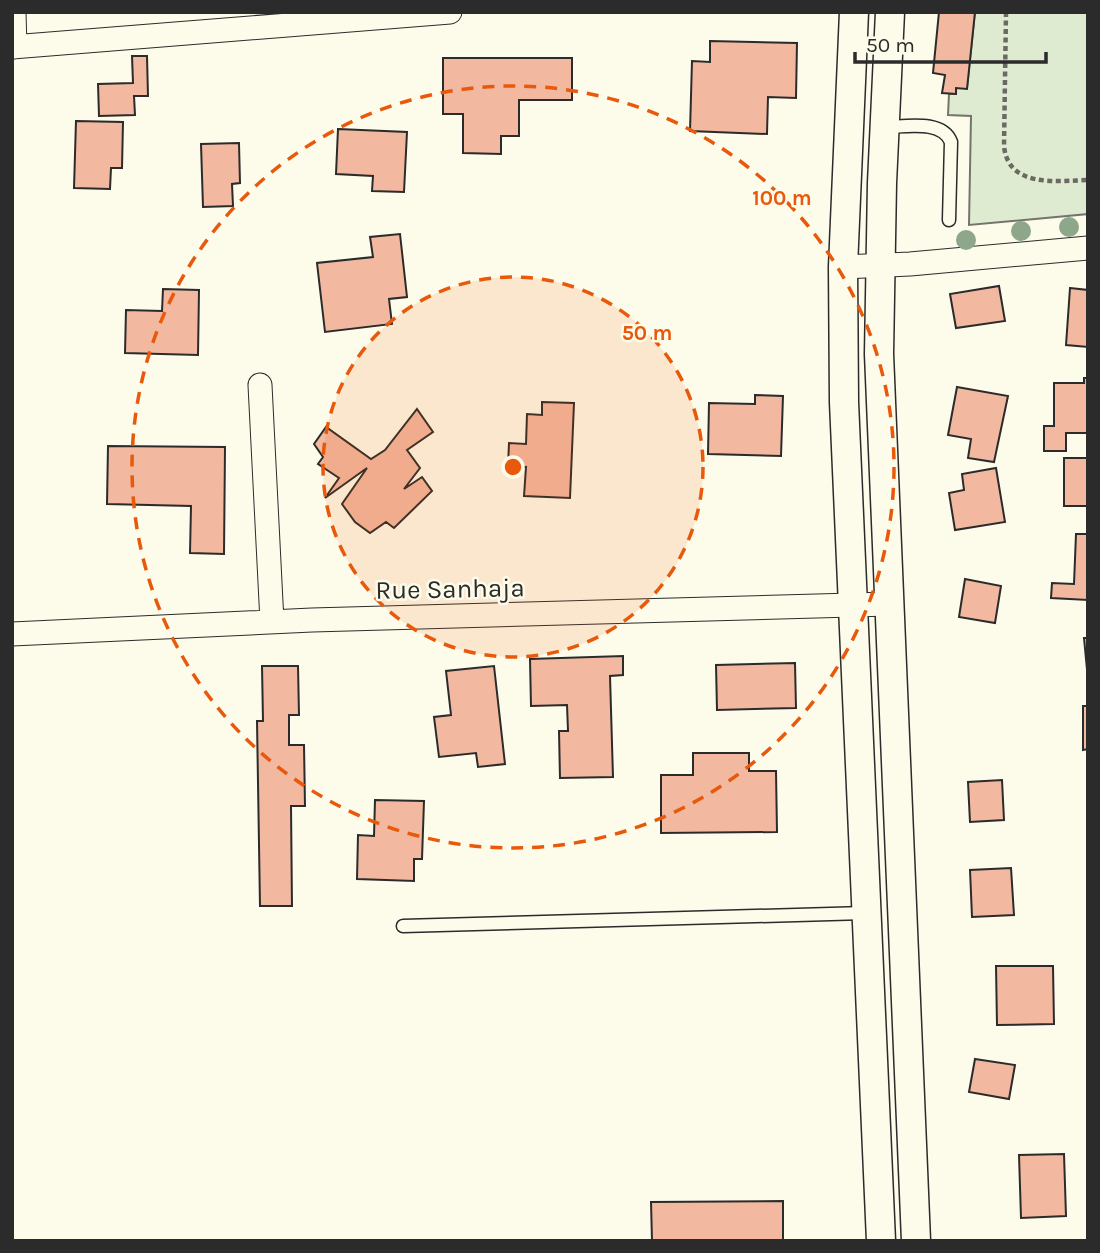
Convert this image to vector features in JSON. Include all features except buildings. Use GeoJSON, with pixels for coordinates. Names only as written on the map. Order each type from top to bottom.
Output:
{"type":"FeatureCollection","features":[{"type":"Feature","properties":{"kind":"street"},"geometry":{"type":"LineString","coordinates":[[14,12],[14,47],[450,12]]}},
{"type":"Feature","properties":{"kind":"street"},"geometry":{"type":"LineString","coordinates":[[854,12],[842,267],[852,605],[881,1241]]}},
{"type":"Feature","properties":{"kind":"street"},"geometry":{"type":"LineString","coordinates":[[890,12],[880,265],[883,479],[916,1241]]}},
{"type":"Feature","properties":{"kind":"street"},"geometry":{"type":"LineString","coordinates":[[842,267],[1088,248]]}},
{"type":"Feature","properties":{"kind":"street"},"geometry":{"type":"LineString","coordinates":[[260,385],[272,622]]}},
{"type":"Feature","properties":{"kind":"street","name":"Rue Sanhaja"},"geometry":{"type":"LineString","coordinates":[[12,634],[272,622],[889,604]]}},
{"type":"Feature","properties":{"kind":"lane"},"geometry":{"type":"LineString","coordinates":[[884,127],[936,128],[948,136],[949,220]]}},
{"type":"Feature","properties":{"kind":"lane"},"geometry":{"type":"LineString","coordinates":[[403,926],[865,913]]}},
{"type":"Feature","properties":{"kind":"path"},"geometry":{"type":"LineString","coordinates":[[1006,12],[1004,146],[1009,164],[1025,178],[1088,180]]}},
{"type":"Feature","properties":{"kind":"green space"},"geometry":{"type":"Polygon","coordinates":[[[975,12],[1088,12],[1088,214],[969,225],[971,116],[948,115],[949,94],[955,94],[956,88],[967,88],[975,12]]]}}]}
